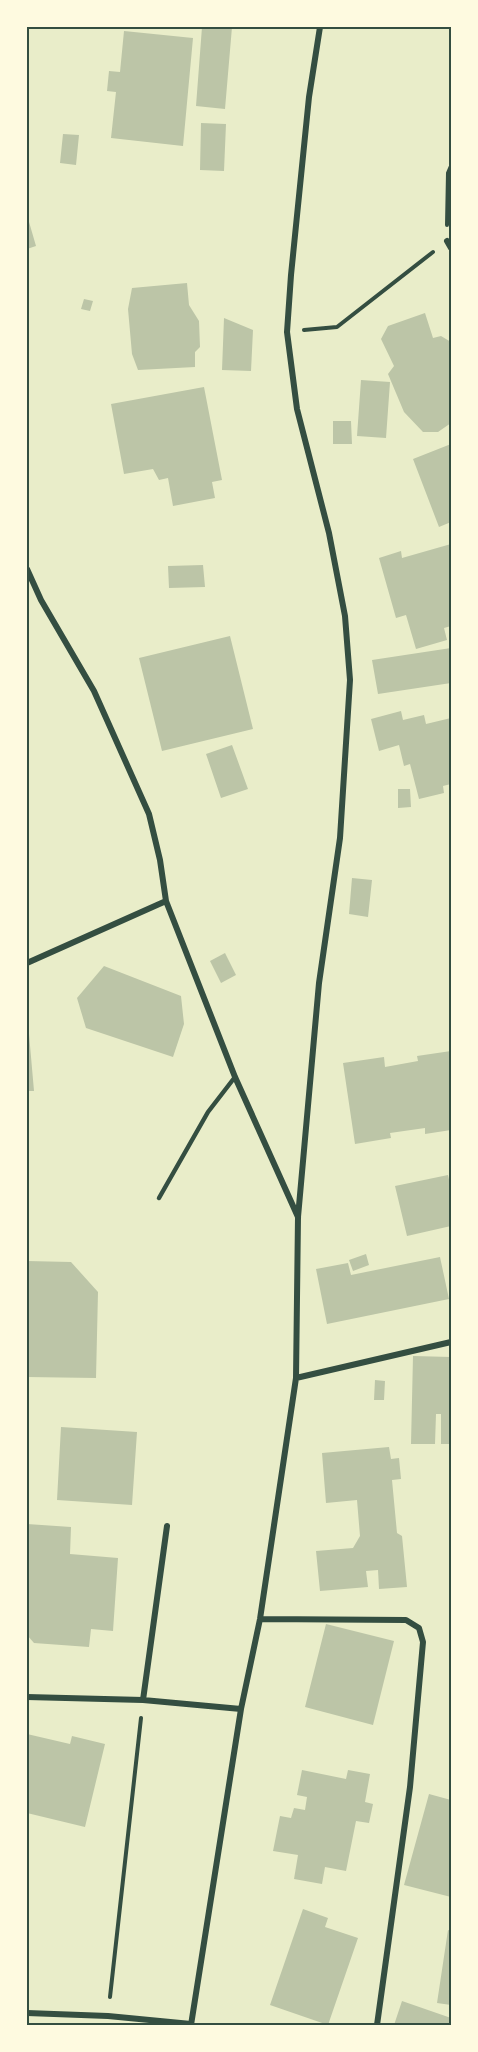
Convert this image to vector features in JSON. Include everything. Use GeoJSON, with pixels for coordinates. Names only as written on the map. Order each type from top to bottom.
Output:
{"type":"FeatureCollection","features":[{"type":"Feature","properties":{"kind":"street"},"geometry":{"type":"LineString","coordinates":[[27,2013],[108,2016],[191,2024],[241,1710],[260,1619],[296,1378],[298,1217],[319,983],[340,838],[350,680],[345,616],[329,533],[297,410],[287,332],[309,97],[320,27]]}},
{"type":"Feature","properties":{"kind":"street"},"geometry":{"type":"LineString","coordinates":[[447,241],[451,248]]}},
{"type":"Feature","properties":{"kind":"street"},"geometry":{"type":"LineString","coordinates":[[27,569],[41,600],[94,691],[149,814],[160,860],[166,901],[235,1077],[298,1217]]}},
{"type":"Feature","properties":{"kind":"street"},"geometry":{"type":"LineString","coordinates":[[27,963],[166,901]]}},
{"type":"Feature","properties":{"kind":"street"},"geometry":{"type":"LineString","coordinates":[[296,1378],[451,1342]]}},
{"type":"Feature","properties":{"kind":"street"},"geometry":{"type":"LineString","coordinates":[[143,1700],[167,1526]]}},
{"type":"Feature","properties":{"kind":"street"},"geometry":{"type":"LineString","coordinates":[[260,1619],[406,1620],[419,1628],[423,1642],[410,1787],[377,2025]]}},
{"type":"Feature","properties":{"kind":"street"},"geometry":{"type":"LineString","coordinates":[[27,1696],[143,1700],[241,1710]]}},
{"type":"Feature","properties":{"kind":"lane"},"geometry":{"type":"LineString","coordinates":[[159,1198],[208,1112],[235,1077]]}},
{"type":"Feature","properties":{"kind":"path"},"geometry":{"type":"LineString","coordinates":[[287,332],[337,327],[447,241],[448,173],[451,166]]}},
{"type":"Feature","properties":{"kind":"path"},"geometry":{"type":"LineString","coordinates":[[108,2016],[143,1700]]}},
{"type":"Feature","properties":{"kind":"building"},"geometry":{"type":"Polygon","coordinates":[[[202,27],[232,27],[225,109],[196,106],[202,27]]]}},
{"type":"Feature","properties":{"kind":"building"},"geometry":{"type":"Polygon","coordinates":[[[124,31],[193,38],[183,146],[111,138],[116,92],[107,91],[109,71],[120,72],[124,31]]]}},
{"type":"Feature","properties":{"kind":"building"},"geometry":{"type":"Polygon","coordinates":[[[201,123],[226,124],[224,171],[200,170],[201,123]]]}},
{"type":"Feature","properties":{"kind":"building"},"geometry":{"type":"Polygon","coordinates":[[[63,134],[79,135],[76,165],[60,163],[63,134]]]}},
{"type":"Feature","properties":{"kind":"building"},"geometry":{"type":"Polygon","coordinates":[[[27,215],[36,246],[27,249],[27,215]]]}},
{"type":"Feature","properties":{"kind":"building"},"geometry":{"type":"Polygon","coordinates":[[[187,283],[189,305],[199,321],[200,347],[195,352],[195,367],[138,370],[132,354],[128,309],[132,288],[187,283]]]}},
{"type":"Feature","properties":{"kind":"building"},"geometry":{"type":"Polygon","coordinates":[[[84,299],[93,301],[90,311],[81,309],[84,299]]]}},
{"type":"Feature","properties":{"kind":"building"},"geometry":{"type":"Polygon","coordinates":[[[425,313],[433,338],[441,336],[451,342],[451,423],[438,432],[423,432],[404,412],[388,374],[394,366],[381,339],[388,326],[425,313]]]}},
{"type":"Feature","properties":{"kind":"building"},"geometry":{"type":"Polygon","coordinates":[[[224,318],[253,330],[251,371],[222,370],[224,318]]]}},
{"type":"Feature","properties":{"kind":"building"},"geometry":{"type":"Polygon","coordinates":[[[361,380],[390,382],[386,438],[357,436],[361,380]]]}},
{"type":"Feature","properties":{"kind":"building"},"geometry":{"type":"Polygon","coordinates":[[[204,387],[222,480],[212,482],[215,498],[173,506],[168,478],[159,480],[153,469],[124,474],[111,404],[204,387]]]}},
{"type":"Feature","properties":{"kind":"building"},"geometry":{"type":"Polygon","coordinates":[[[333,421],[351,421],[352,444],[333,444],[333,421]]]}},
{"type":"Feature","properties":{"kind":"building"},"geometry":{"type":"Polygon","coordinates":[[[451,444],[451,522],[439,527],[413,459],[451,444]]]}},
{"type":"Feature","properties":{"kind":"building"},"geometry":{"type":"Polygon","coordinates":[[[451,544],[451,626],[444,628],[447,640],[416,649],[406,615],[396,618],[379,558],[401,551],[402,558],[451,544]]]}},
{"type":"Feature","properties":{"kind":"building"},"geometry":{"type":"Polygon","coordinates":[[[203,565],[205,587],[169,588],[168,566],[203,565]]]}},
{"type":"Feature","properties":{"kind":"building"},"geometry":{"type":"Polygon","coordinates":[[[230,636],[253,729],[162,751],[139,658],[230,636]]]}},
{"type":"Feature","properties":{"kind":"building"},"geometry":{"type":"Polygon","coordinates":[[[451,648],[451,683],[378,694],[372,660],[451,648]]]}},
{"type":"Feature","properties":{"kind":"building"},"geometry":{"type":"Polygon","coordinates":[[[401,711],[403,720],[424,715],[426,724],[451,718],[451,784],[443,786],[444,793],[419,799],[410,764],[404,766],[399,745],[379,751],[371,719],[401,711]]]}},
{"type":"Feature","properties":{"kind":"building"},"geometry":{"type":"Polygon","coordinates":[[[232,745],[248,789],[221,798],[206,754],[232,745]]]}},
{"type":"Feature","properties":{"kind":"building"},"geometry":{"type":"Polygon","coordinates":[[[398,789],[410,789],[411,807],[398,808],[398,789]]]}},
{"type":"Feature","properties":{"kind":"building"},"geometry":{"type":"Polygon","coordinates":[[[352,878],[372,880],[368,917],[349,914],[352,878]]]}},
{"type":"Feature","properties":{"kind":"building"},"geometry":{"type":"Polygon","coordinates":[[[225,953],[236,975],[221,983],[210,961],[225,953]]]}},
{"type":"Feature","properties":{"kind":"building"},"geometry":{"type":"Polygon","coordinates":[[[104,966],[181,996],[184,1024],[173,1057],[86,1028],[77,998],[104,966]]]}},
{"type":"Feature","properties":{"kind":"building"},"geometry":{"type":"Polygon","coordinates":[[[27,1034],[29,1034],[34,1091],[27,1091],[27,1034]]]}},
{"type":"Feature","properties":{"kind":"building"},"geometry":{"type":"Polygon","coordinates":[[[451,1051],[451,1130],[425,1134],[425,1128],[390,1133],[391,1138],[355,1144],[343,1063],[384,1057],[385,1067],[418,1061],[417,1056],[451,1051]]]}},
{"type":"Feature","properties":{"kind":"building"},"geometry":{"type":"Polygon","coordinates":[[[448,1175],[451,1188],[451,1226],[407,1236],[395,1186],[448,1175]]]}},
{"type":"Feature","properties":{"kind":"building"},"geometry":{"type":"Polygon","coordinates":[[[366,1254],[369,1265],[353,1271],[349,1260],[366,1254]]]}},
{"type":"Feature","properties":{"kind":"building"},"geometry":{"type":"Polygon","coordinates":[[[440,1257],[449,1299],[327,1324],[316,1269],[348,1263],[351,1275],[440,1257]]]}},
{"type":"Feature","properties":{"kind":"building"},"geometry":{"type":"Polygon","coordinates":[[[27,1261],[71,1262],[98,1292],[96,1378],[27,1377],[27,1261]]]}},
{"type":"Feature","properties":{"kind":"building"},"geometry":{"type":"Polygon","coordinates":[[[413,1356],[451,1357],[451,1444],[441,1444],[441,1414],[436,1414],[435,1444],[411,1444],[413,1356]]]}},
{"type":"Feature","properties":{"kind":"building"},"geometry":{"type":"Polygon","coordinates":[[[375,1380],[385,1381],[384,1400],[374,1400],[375,1380]]]}},
{"type":"Feature","properties":{"kind":"building"},"geometry":{"type":"Polygon","coordinates":[[[61,1427],[137,1432],[132,1505],[57,1500],[61,1427]]]}},
{"type":"Feature","properties":{"kind":"building"},"geometry":{"type":"Polygon","coordinates":[[[389,1447],[391,1459],[399,1458],[401,1479],[392,1480],[397,1533],[402,1536],[407,1587],[379,1589],[378,1570],[366,1571],[368,1587],[320,1591],[316,1551],[353,1548],[360,1536],[357,1500],[326,1503],[322,1453],[389,1447]]]}},
{"type":"Feature","properties":{"kind":"building"},"geometry":{"type":"Polygon","coordinates":[[[27,1524],[71,1527],[70,1554],[118,1558],[113,1631],[91,1629],[89,1647],[34,1643],[27,1635],[27,1524]]]}},
{"type":"Feature","properties":{"kind":"building"},"geometry":{"type":"Polygon","coordinates":[[[326,1624],[394,1641],[373,1725],[305,1707],[326,1624]]]}},
{"type":"Feature","properties":{"kind":"building"},"geometry":{"type":"Polygon","coordinates":[[[27,1734],[70,1744],[72,1736],[105,1744],[85,1827],[27,1813],[27,1734]]]}},
{"type":"Feature","properties":{"kind":"building"},"geometry":{"type":"Polygon","coordinates":[[[302,1770],[346,1779],[348,1770],[370,1774],[365,1802],[373,1804],[369,1823],[356,1821],[346,1871],[325,1867],[322,1884],[294,1879],[298,1855],[273,1851],[280,1816],[291,1818],[294,1808],[305,1810],[307,1797],[297,1795],[302,1770]]]}},
{"type":"Feature","properties":{"kind":"building"},"geometry":{"type":"Polygon","coordinates":[[[429,1794],[451,1800],[451,1897],[404,1885],[429,1794]]]}},
{"type":"Feature","properties":{"kind":"building"},"geometry":{"type":"Polygon","coordinates":[[[303,1909],[328,1918],[325,1927],[358,1938],[328,2025],[270,2005],[303,1909]]]}},
{"type":"Feature","properties":{"kind":"building"},"geometry":{"type":"Polygon","coordinates":[[[448,1930],[451,1931],[451,2005],[437,2003],[448,1930]]]}},
{"type":"Feature","properties":{"kind":"building"},"geometry":{"type":"Polygon","coordinates":[[[402,2001],[451,2018],[451,2025],[394,2025],[402,2001]]]}}]}
